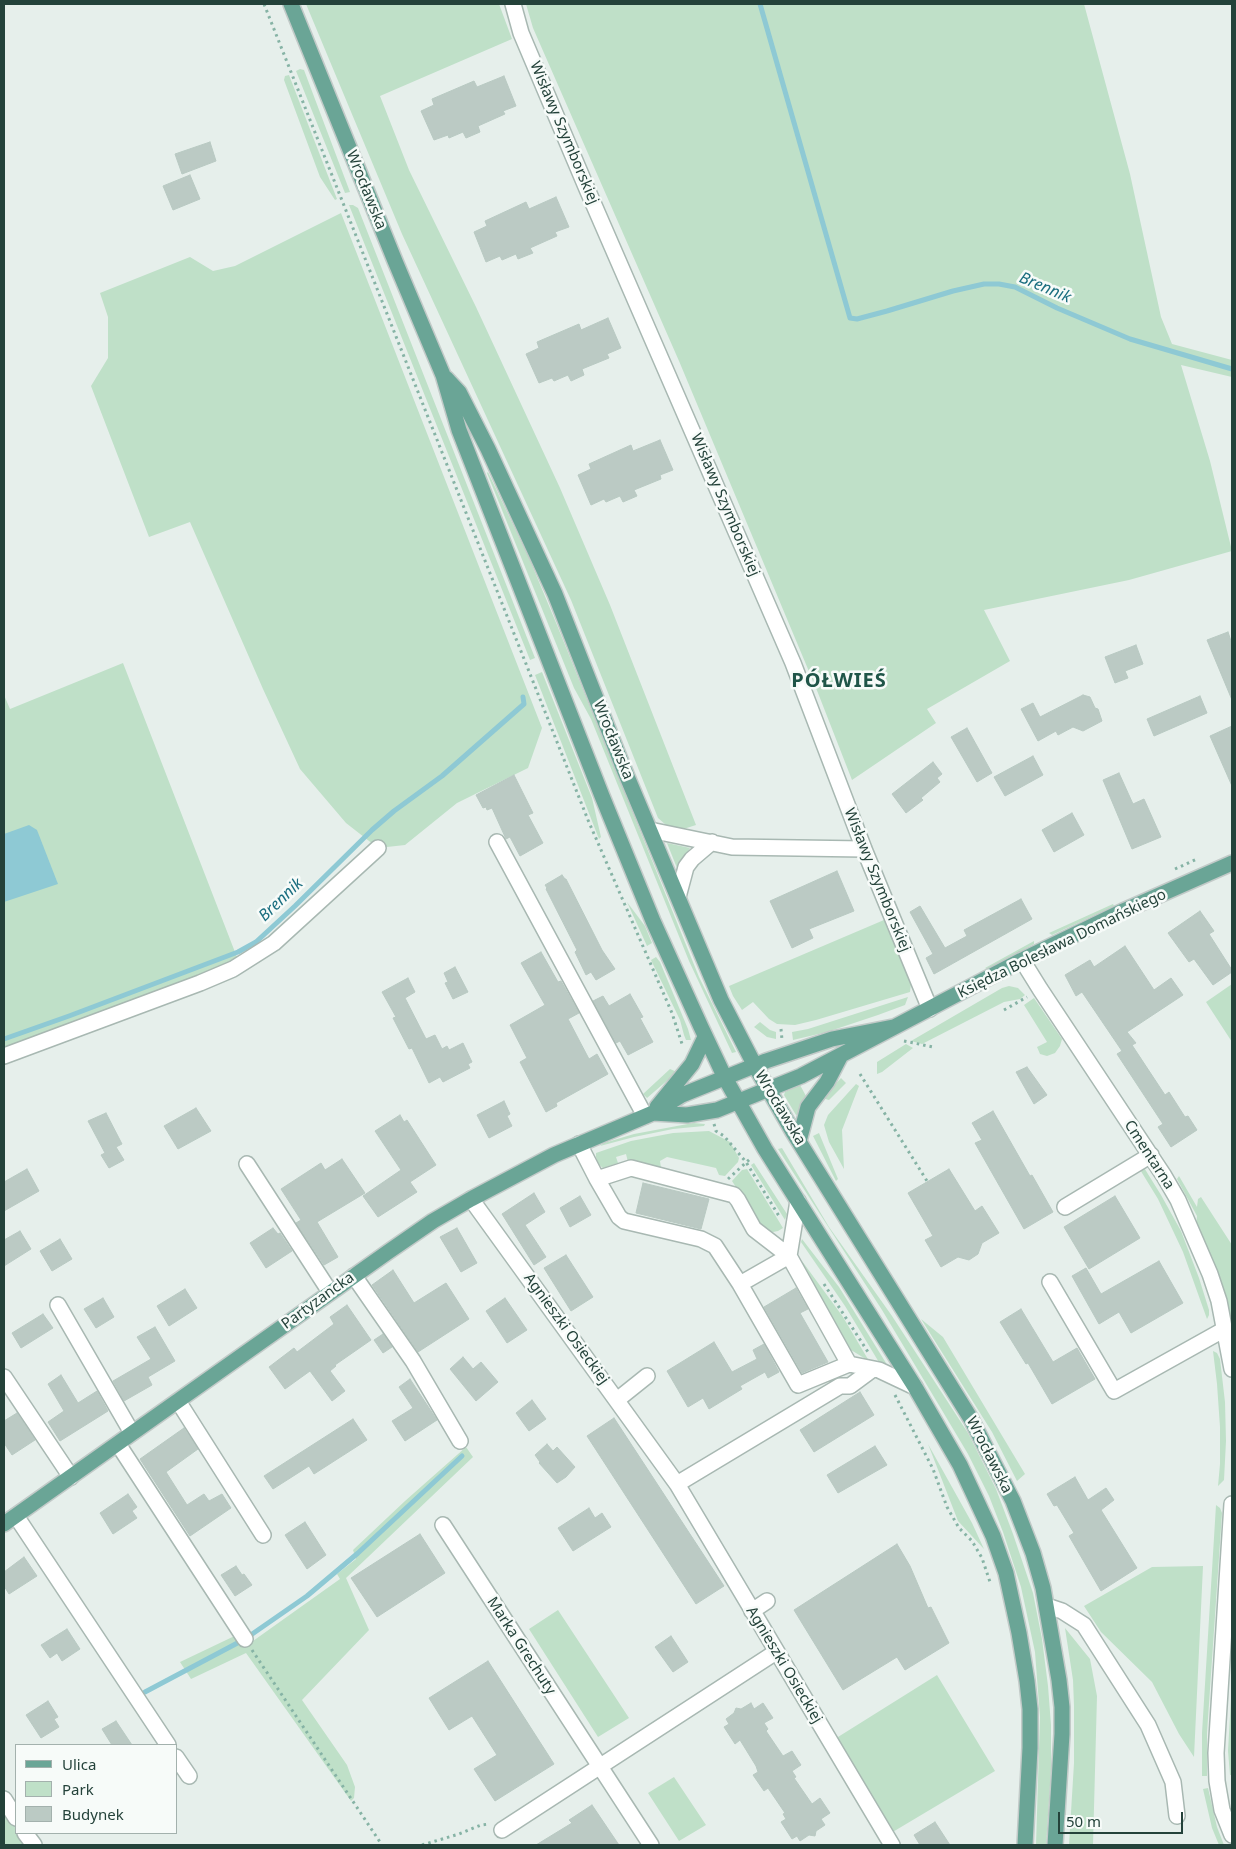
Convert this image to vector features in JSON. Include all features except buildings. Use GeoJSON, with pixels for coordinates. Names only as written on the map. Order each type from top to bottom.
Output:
{"type":"FeatureCollection","features":[{"type":"Feature","properties":{"kind":"main road","name":"Wrocławska"},"geometry":{"type":"LineString","coordinates":[[291,4],[443,375],[459,430],[602,796],[657,930],[706,1037],[725,1078],[765,1149],[915,1387],[960,1465],[993,1536],[1006,1573],[1024,1656],[1030,1709],[1026,1845]]}},
{"type":"Feature","properties":{"kind":"main road","name":"Wrocławska"},"geometry":{"type":"LineString","coordinates":[[443,375],[459,392],[488,449],[555,594],[623,767],[721,1000],[755,1066],[799,1141],[971,1419],[1013,1501],[1033,1553],[1047,1606],[1062,1706],[1056,1845]]}},
{"type":"Feature","properties":{"kind":"main road","name":"Księdza Bolesława Domańskiego"},"geometry":{"type":"LineString","coordinates":[[738,1101],[801,1076],[1022,960],[1124,911],[1232,863]]}},
{"type":"Feature","properties":{"kind":"main road","name":"Księdza Bolesława Domańskiego"},"geometry":{"type":"LineString","coordinates":[[725,1078],[832,1039],[893,1027]]}},
{"type":"Feature","properties":{"kind":"main road"},"geometry":{"type":"LineString","coordinates":[[649,1114],[692,1064],[706,1037]]}},
{"type":"Feature","properties":{"kind":"main road"},"geometry":{"type":"LineString","coordinates":[[799,1141],[808,1107],[827,1082],[840,1057]]}},
{"type":"Feature","properties":{"kind":"main road","name":"Partyzancka"},"geometry":{"type":"LineString","coordinates":[[10,1520],[433,1221],[510,1178],[579,1144],[649,1114],[682,1095],[725,1078]]}},
{"type":"Feature","properties":{"kind":"main road","name":"Partyzancka"},"geometry":{"type":"LineString","coordinates":[[649,1114],[687,1115],[717,1110],[738,1101]]}},
{"type":"Feature","properties":{"kind":"street","name":"Wisławy Szymborskiej"},"geometry":{"type":"LineString","coordinates":[[513,4],[521,33],[793,663],[864,849],[930,1009]]}},
{"type":"Feature","properties":{"kind":"street"},"geometry":{"type":"LineString","coordinates":[[650,830],[732,847],[864,849]]}},
{"type":"Feature","properties":{"kind":"street"},"geometry":{"type":"LineString","coordinates":[[497,842],[649,1114]]}},
{"type":"Feature","properties":{"kind":"street"},"geometry":{"type":"LineString","coordinates":[[678,897],[686,867],[692,859],[712,842]]}},
{"type":"Feature","properties":{"kind":"street"},"geometry":{"type":"LineString","coordinates":[[4,1056],[233,969],[274,943],[378,848]]}},
{"type":"Feature","properties":{"kind":"street","name":"Cmentarna"},"geometry":{"type":"LineString","coordinates":[[1022,960],[1151,1155],[1178,1200],[1210,1274],[1225,1329],[1232,1369]]}},
{"type":"Feature","properties":{"kind":"street"},"geometry":{"type":"LineString","coordinates":[[579,1144],[597,1179],[622,1220],[709,1242],[720,1251],[798,1385],[849,1364],[876,1370],[915,1387]]}},
{"type":"Feature","properties":{"kind":"street"},"geometry":{"type":"LineString","coordinates":[[1065,1207],[1151,1155]]}},
{"type":"Feature","properties":{"kind":"street"},"geometry":{"type":"LineString","coordinates":[[247,1164],[330,1292]]}},
{"type":"Feature","properties":{"kind":"street"},"geometry":{"type":"LineString","coordinates":[[597,1179],[631,1168],[717,1190],[736,1197],[754,1229],[789,1256],[849,1364]]}},
{"type":"Feature","properties":{"kind":"street","name":"Agnieszki Osieckiej"},"geometry":{"type":"LineString","coordinates":[[471,1199],[677,1484],[892,1845]]}},
{"type":"Feature","properties":{"kind":"street"},"geometry":{"type":"LineString","coordinates":[[740,1284],[789,1256],[798,1201]]}},
{"type":"Feature","properties":{"kind":"street"},"geometry":{"type":"LineString","coordinates":[[354,1276],[413,1360],[460,1441]]}},
{"type":"Feature","properties":{"kind":"street"},"geometry":{"type":"LineString","coordinates":[[1050,1282],[1114,1391],[1225,1329]]}},
{"type":"Feature","properties":{"kind":"street"},"geometry":{"type":"LineString","coordinates":[[58,1305],[132,1433]]}},
{"type":"Feature","properties":{"kind":"street"},"geometry":{"type":"LineString","coordinates":[[677,1484],[840,1386],[850,1386],[876,1370]]}},
{"type":"Feature","properties":{"kind":"street"},"geometry":{"type":"LineString","coordinates":[[617,1400],[647,1376]]}},
{"type":"Feature","properties":{"kind":"street"},"geometry":{"type":"LineString","coordinates":[[4,1378],[71,1477]]}},
{"type":"Feature","properties":{"kind":"street"},"geometry":{"type":"LineString","coordinates":[[178,1401],[263,1535]]}},
{"type":"Feature","properties":{"kind":"street"},"geometry":{"type":"LineString","coordinates":[[118,1444],[245,1639]]}},
{"type":"Feature","properties":{"kind":"street"},"geometry":{"type":"LineString","coordinates":[[1232,1504],[1227,1668],[1216,1753],[1217,1781],[1222,1810],[1232,1836]]}},
{"type":"Feature","properties":{"kind":"street"},"geometry":{"type":"LineString","coordinates":[[10,1520],[167,1744]]}},
{"type":"Feature","properties":{"kind":"street","name":"Marka Grechuty"},"geometry":{"type":"LineString","coordinates":[[443,1525],[647,1844]]}},
{"type":"Feature","properties":{"kind":"street"},"geometry":{"type":"LineString","coordinates":[[752,1611],[767,1602]]}},
{"type":"Feature","properties":{"kind":"street"},"geometry":{"type":"LineString","coordinates":[[1047,1606],[1062,1612],[1084,1625],[1148,1725],[1174,1782],[1177,1816]]}},
{"type":"Feature","properties":{"kind":"street"},"geometry":{"type":"LineString","coordinates":[[502,1830],[776,1652]]}},
{"type":"Feature","properties":{"kind":"street"},"geometry":{"type":"LineString","coordinates":[[178,1761],[189,1776]]}},
{"type":"Feature","properties":{"kind":"street"},"geometry":{"type":"LineString","coordinates":[[4,1799],[15,1816]]}},
{"type":"Feature","properties":{"kind":"street"},"geometry":{"type":"LineString","coordinates":[[27,1834],[34,1845]]}},
{"type":"Feature","properties":{"kind":"path"},"geometry":{"type":"LineString","coordinates":[[264,4],[588,820],[672,1013],[683,1048]]}},
{"type":"Feature","properties":{"kind":"path"},"geometry":{"type":"LineString","coordinates":[[1004,1010],[1030,996]]}},
{"type":"Feature","properties":{"kind":"path"},"geometry":{"type":"LineString","coordinates":[[781,1030],[782,1040]]}},
{"type":"Feature","properties":{"kind":"path"},"geometry":{"type":"LineString","coordinates":[[904,1041],[933,1047]]}},
{"type":"Feature","properties":{"kind":"path"},"geometry":{"type":"LineString","coordinates":[[860,1074],[927,1181]]}},
{"type":"Feature","properties":{"kind":"path"},"geometry":{"type":"LineString","coordinates":[[716,1130],[724,1136],[746,1162],[793,1238]]}},
{"type":"Feature","properties":{"kind":"path"},"geometry":{"type":"LineString","coordinates":[[717,1190],[751,1158]]}},
{"type":"Feature","properties":{"kind":"path"},"geometry":{"type":"LineString","coordinates":[[821,1279],[841,1308],[876,1370]]}},
{"type":"Feature","properties":{"kind":"path"},"geometry":{"type":"LineString","coordinates":[[895,1394],[932,1469],[947,1507],[959,1528],[972,1541],[982,1558],[992,1587]]}},
{"type":"Feature","properties":{"kind":"path"},"geometry":{"type":"LineString","coordinates":[[245,1639],[382,1845]]}},
{"type":"Feature","properties":{"kind":"path"},"geometry":{"type":"LineString","coordinates":[[422,1845],[481,1825],[494,1824],[502,1830]]}},
{"type":"Feature","properties":{"kind":"green space"},"geometry":{"type":"Polygon","coordinates":[[[306,4],[499,4],[512,39],[380,96],[409,170],[476,307],[560,488],[610,605],[696,825],[674,832],[658,818],[571,600],[402,234],[306,4]]]}},
{"type":"Feature","properties":{"kind":"green space"},"geometry":{"type":"Polygon","coordinates":[[[526,4],[1084,4],[1130,174],[1161,317],[1172,344],[1232,360],[1232,377],[1181,365],[1210,461],[1232,551],[1129,580],[984,610],[1010,661],[927,709],[936,723],[852,780],[818,693],[679,361],[533,28],[526,4]]]}},
{"type":"Feature","properties":{"kind":"green space"},"geometry":{"type":"Polygon","coordinates":[[[304,70],[350,192],[345,193],[296,71],[304,70]]]}},
{"type":"Feature","properties":{"kind":"green space"},"geometry":{"type":"Polygon","coordinates":[[[289,75],[337,199],[335,200],[320,177],[284,80],[285,76],[289,75]]]}},
{"type":"Feature","properties":{"kind":"green space"},"geometry":{"type":"Polygon","coordinates":[[[349,205],[358,208],[535,658],[530,660],[349,205]]]}},
{"type":"Feature","properties":{"kind":"green space"},"geometry":{"type":"Polygon","coordinates":[[[341,213],[542,728],[528,768],[457,803],[405,845],[378,848],[346,823],[300,769],[190,522],[149,537],[91,386],[108,358],[108,317],[100,293],[190,257],[213,271],[235,266],[341,213]]]}},
{"type":"Feature","properties":{"kind":"green space"},"geometry":{"type":"Polygon","coordinates":[[[488,472],[529,558],[557,625],[699,977],[736,1052],[732,1053],[689,961],[591,719],[574,688],[488,472]]]}},
{"type":"Feature","properties":{"kind":"green space"},"geometry":{"type":"Polygon","coordinates":[[[123,663],[240,965],[4,1052],[4,695],[10,709],[123,663]]]}},
{"type":"Feature","properties":{"kind":"green space"},"geometry":{"type":"Polygon","coordinates":[[[542,672],[592,798],[601,837],[599,839],[535,675],[542,672]]]}},
{"type":"Feature","properties":{"kind":"green space"},"geometry":{"type":"Polygon","coordinates":[[[667,843],[690,848],[677,868],[667,843]]]}},
{"type":"Feature","properties":{"kind":"green space"},"geometry":{"type":"Polygon","coordinates":[[[627,902],[645,926],[652,943],[647,946],[627,902]]]}},
{"type":"Feature","properties":{"kind":"green space"},"geometry":{"type":"Polygon","coordinates":[[[1113,904],[1114,906],[1052,935],[1049,933],[1113,904]]]}},
{"type":"Feature","properties":{"kind":"green space"},"geometry":{"type":"Polygon","coordinates":[[[884,920],[911,984],[910,992],[795,1025],[777,1024],[769,1019],[753,1002],[742,1010],[733,996],[729,986],[884,920]]]}},
{"type":"Feature","properties":{"kind":"green space"},"geometry":{"type":"Polygon","coordinates":[[[1034,941],[1034,944],[988,970],[985,968],[1034,941]]]}},
{"type":"Feature","properties":{"kind":"green space"},"geometry":{"type":"Polygon","coordinates":[[[656,957],[660,962],[691,1040],[686,1040],[680,1020],[651,960],[656,957]]]}},
{"type":"Feature","properties":{"kind":"green space"},"geometry":{"type":"Polygon","coordinates":[[[1232,984],[1232,1042],[1206,1002],[1232,984]]]}},
{"type":"Feature","properties":{"kind":"green space"},"geometry":{"type":"Polygon","coordinates":[[[1009,986],[1018,988],[1025,995],[1020,999],[1004,1002],[922,1044],[911,1041],[1002,988],[1009,986]]]}},
{"type":"Feature","properties":{"kind":"green space"},"geometry":{"type":"Polygon","coordinates":[[[908,997],[905,1005],[827,1032],[793,1040],[792,1032],[808,1029],[908,997]]]}},
{"type":"Feature","properties":{"kind":"green space"},"geometry":{"type":"Polygon","coordinates":[[[1034,998],[1062,1039],[1055,1053],[1047,1056],[1040,1054],[1037,1047],[1047,1042],[1024,1005],[1034,998]]]}},
{"type":"Feature","properties":{"kind":"green space"},"geometry":{"type":"Polygon","coordinates":[[[760,1022],[776,1032],[776,1039],[767,1037],[754,1027],[760,1022]]]}},
{"type":"Feature","properties":{"kind":"green space"},"geometry":{"type":"Polygon","coordinates":[[[906,1044],[913,1048],[877,1074],[877,1062],[906,1044]]]}},
{"type":"Feature","properties":{"kind":"green space"},"geometry":{"type":"Polygon","coordinates":[[[670,1069],[677,1072],[647,1098],[643,1094],[670,1069]]]}},
{"type":"Feature","properties":{"kind":"green space"},"geometry":{"type":"Polygon","coordinates":[[[841,1078],[846,1083],[829,1100],[822,1098],[841,1078]]]}},
{"type":"Feature","properties":{"kind":"green space"},"geometry":{"type":"Polygon","coordinates":[[[856,1084],[859,1086],[842,1130],[844,1169],[829,1142],[824,1125],[828,1115],[856,1084]]]}},
{"type":"Feature","properties":{"kind":"green space"},"geometry":{"type":"Polygon","coordinates":[[[800,1085],[806,1096],[799,1114],[796,1115],[784,1095],[785,1092],[800,1085]]]}},
{"type":"Feature","properties":{"kind":"green space"},"geometry":{"type":"Polygon","coordinates":[[[693,1123],[705,1124],[704,1126],[673,1129],[634,1137],[600,1146],[634,1134],[693,1123]]]}},
{"type":"Feature","properties":{"kind":"green space"},"geometry":{"type":"Polygon","coordinates":[[[709,1131],[730,1142],[739,1158],[738,1162],[725,1176],[719,1175],[716,1168],[667,1157],[660,1161],[661,1168],[628,1162],[626,1154],[616,1157],[618,1163],[603,1168],[598,1164],[596,1157],[596,1153],[631,1141],[673,1133],[709,1131]]]}},
{"type":"Feature","properties":{"kind":"green space"},"geometry":{"type":"Polygon","coordinates":[[[819,1133],[838,1179],[836,1181],[813,1136],[819,1133]]]}},
{"type":"Feature","properties":{"kind":"green space"},"geometry":{"type":"Polygon","coordinates":[[[782,1148],[829,1227],[892,1316],[968,1433],[996,1489],[1033,1593],[1042,1639],[1051,1725],[1051,1770],[1046,1845],[1036,1845],[1040,1717],[1035,1652],[1021,1587],[1003,1532],[989,1496],[968,1454],[882,1310],[778,1149],[782,1148]]]}},
{"type":"Feature","properties":{"kind":"green space"},"geometry":{"type":"Polygon","coordinates":[[[754,1163],[787,1214],[785,1220],[751,1165],[754,1163]]]}},
{"type":"Feature","properties":{"kind":"green space"},"geometry":{"type":"Polygon","coordinates":[[[1143,1166],[1181,1231],[1209,1310],[1207,1319],[1183,1252],[1158,1199],[1139,1168],[1143,1166]]]}},
{"type":"Feature","properties":{"kind":"green space"},"geometry":{"type":"Polygon","coordinates":[[[747,1169],[783,1228],[778,1231],[764,1231],[732,1181],[742,1170],[747,1169]]]}},
{"type":"Feature","properties":{"kind":"green space"},"geometry":{"type":"Polygon","coordinates":[[[1179,1176],[1197,1207],[1198,1199],[1201,1197],[1232,1245],[1232,1369],[1195,1236],[1197,1216],[1177,1179],[1179,1176]]]}},
{"type":"Feature","properties":{"kind":"green space"},"geometry":{"type":"Polygon","coordinates":[[[802,1239],[839,1287],[886,1363],[884,1365],[880,1364],[845,1306],[801,1242],[802,1239]]]}},
{"type":"Feature","properties":{"kind":"green space"},"geometry":{"type":"Polygon","coordinates":[[[802,1261],[843,1317],[869,1361],[851,1350],[804,1268],[802,1261]]]}},
{"type":"Feature","properties":{"kind":"green space"},"geometry":{"type":"Polygon","coordinates":[[[921,1319],[943,1337],[1025,1474],[1017,1481],[992,1432],[921,1319]]]}},
{"type":"Feature","properties":{"kind":"green space"},"geometry":{"type":"Polygon","coordinates":[[[1213,1351],[1217,1353],[1220,1359],[1225,1402],[1224,1480],[1218,1486],[1220,1427],[1213,1351]]]}},
{"type":"Feature","properties":{"kind":"green space"},"geometry":{"type":"Polygon","coordinates":[[[928,1444],[972,1523],[984,1549],[958,1521],[928,1444]]]}},
{"type":"Feature","properties":{"kind":"green space"},"geometry":{"type":"Polygon","coordinates":[[[466,1447],[473,1457],[346,1578],[369,1630],[302,1700],[347,1765],[355,1787],[354,1798],[351,1801],[246,1653],[191,1679],[180,1662],[245,1631],[253,1641],[340,1579],[337,1574],[356,1559],[353,1550],[466,1447]]]}},
{"type":"Feature","properties":{"kind":"green space"},"geometry":{"type":"Polygon","coordinates":[[[1216,1505],[1222,1513],[1207,1733],[1207,1776],[1202,1776],[1202,1733],[1216,1505]]]}},
{"type":"Feature","properties":{"kind":"green space"},"geometry":{"type":"Polygon","coordinates":[[[1203,1566],[1194,1757],[1179,1734],[1152,1682],[1101,1632],[1084,1606],[1152,1567],[1203,1566]]]}},
{"type":"Feature","properties":{"kind":"green space"},"geometry":{"type":"Polygon","coordinates":[[[558,1610],[629,1718],[598,1737],[529,1629],[558,1610]]]}},
{"type":"Feature","properties":{"kind":"green space"},"geometry":{"type":"Polygon","coordinates":[[[1065,1628],[1090,1659],[1097,1696],[1093,1845],[1069,1845],[1074,1763],[1074,1706],[1073,1680],[1065,1628]]]}},
{"type":"Feature","properties":{"kind":"green space"},"geometry":{"type":"Polygon","coordinates":[[[937,1675],[995,1771],[886,1836],[830,1742],[937,1675]]]}},
{"type":"Feature","properties":{"kind":"green space"},"geometry":{"type":"Polygon","coordinates":[[[1232,1681],[1232,1775],[1230,1775],[1228,1751],[1232,1681]]]}},
{"type":"Feature","properties":{"kind":"green space"},"geometry":{"type":"Polygon","coordinates":[[[674,1777],[706,1825],[679,1841],[648,1793],[674,1777]]]}},
{"type":"Feature","properties":{"kind":"green space"},"geometry":{"type":"Polygon","coordinates":[[[1208,1788],[1217,1827],[1224,1845],[1219,1845],[1212,1828],[1203,1789],[1208,1788]]]}},
{"type":"Feature","properties":{"kind":"green space"},"geometry":{"type":"Polygon","coordinates":[[[4,1790],[15,1806],[15,1834],[34,1834],[41,1845],[4,1845],[4,1790]]]}},
{"type":"Feature","properties":{"kind":"water"},"geometry":{"type":"Polygon","coordinates":[[[29,825],[37,830],[58,884],[4,902],[4,834],[29,825]]]}},
{"type":"Feature","properties":{"kind":"waterway","name":"Brennik"},"geometry":{"type":"LineString","coordinates":[[760,4],[850,318],[857,319],[953,291],[984,284],[999,284],[1015,287],[1057,308],[1130,339],[1232,369]]}},
{"type":"Feature","properties":{"kind":"waterway","name":"Brennik"},"geometry":{"type":"LineString","coordinates":[[4,1039],[238,952],[256,942],[372,830],[394,811],[442,776],[524,704],[523,697]]}},
{"type":"Feature","properties":{"kind":"waterway"},"geometry":{"type":"LineString","coordinates":[[145,1692],[245,1639],[307,1596],[358,1553],[462,1456]]}},
{"type":"Feature","properties":{"kind":"district","name":"PÓŁWIEŚ"},"geometry":{"type":"Point","coordinates":[839,681]}}]}
